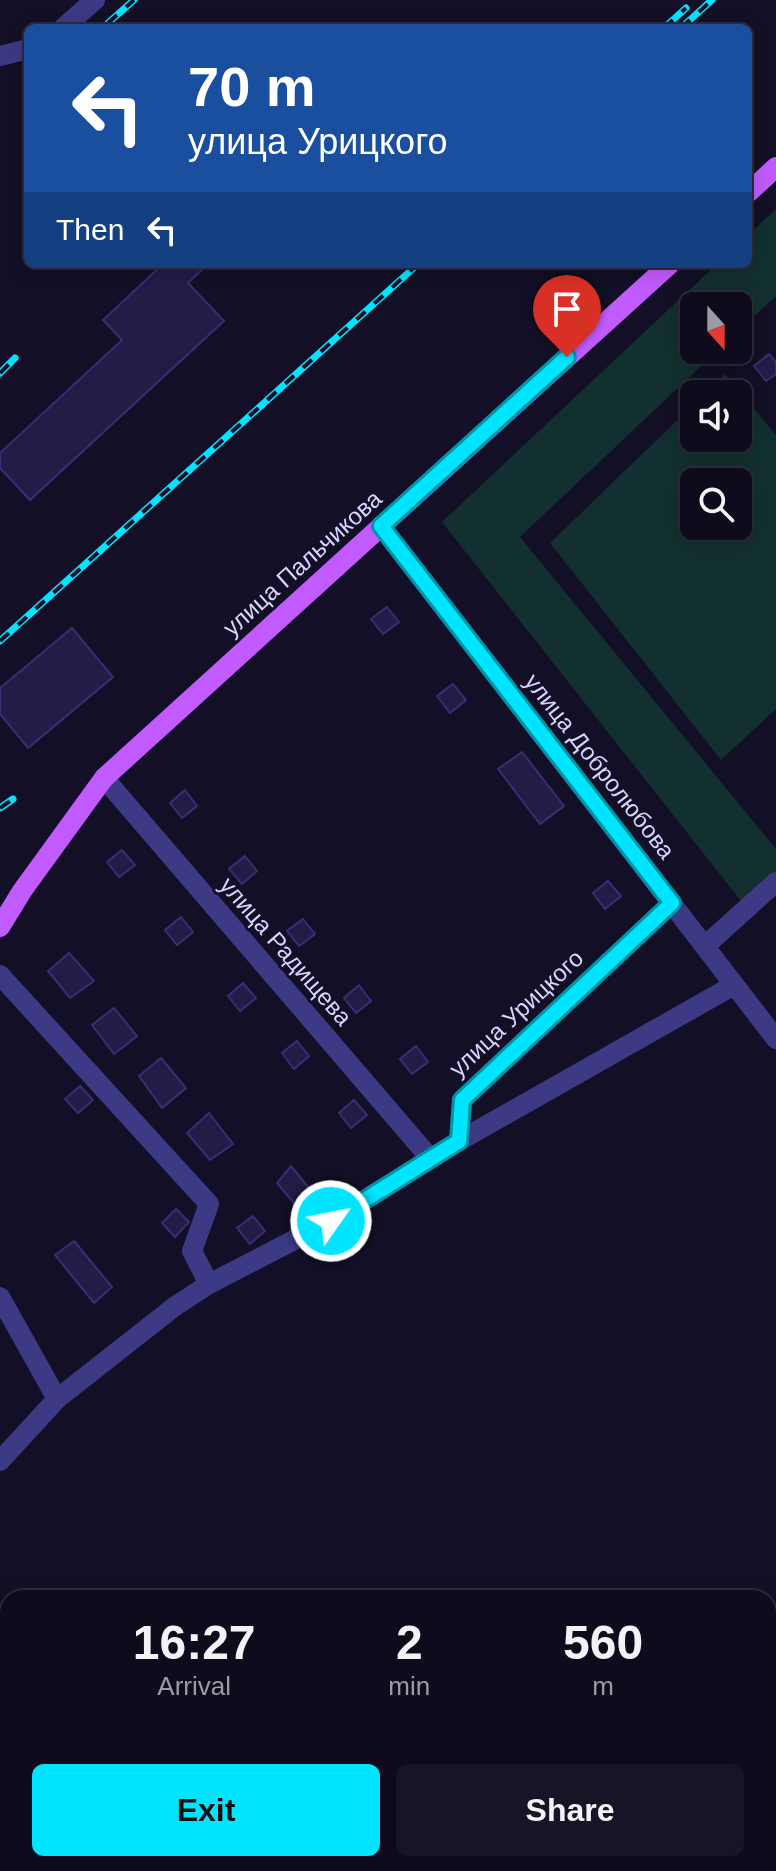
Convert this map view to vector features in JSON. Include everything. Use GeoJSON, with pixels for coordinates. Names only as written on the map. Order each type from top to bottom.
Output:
{"type":"FeatureCollection","features":[{"type":"Feature","properties":{"kind":"main road"},"geometry":{"type":"LineString","coordinates":[[752,190],[774,173]]}},
{"type":"Feature","properties":{"kind":"main road","name":"улица Пальчикова"},"geometry":{"type":"LineString","coordinates":[[0,927],[22,891],[104,778],[666,268]]}},
{"type":"Feature","properties":{"kind":"street"},"geometry":{"type":"LineString","coordinates":[[68,24],[95,0]]}},
{"type":"Feature","properties":{"kind":"street"},"geometry":{"type":"LineString","coordinates":[[0,56],[24,50]]}},
{"type":"Feature","properties":{"kind":"street","name":"улица Добролюбова"},"geometry":{"type":"LineString","coordinates":[[381,526],[776,1039]]}},
{"type":"Feature","properties":{"kind":"street","name":"улица Радищева"},"geometry":{"type":"LineString","coordinates":[[104,778],[430,1158]]}},
{"type":"Feature","properties":{"kind":"street"},"geometry":{"type":"LineString","coordinates":[[705,946],[776,882]]}},
{"type":"Feature","properties":{"kind":"street","name":"улица Урицкого"},"geometry":{"type":"LineString","coordinates":[[459,1141],[462,1100],[672,903]]}},
{"type":"Feature","properties":{"kind":"street"},"geometry":{"type":"LineString","coordinates":[[0,975],[209,1204],[192,1251],[209,1284]]}},
{"type":"Feature","properties":{"kind":"street"},"geometry":{"type":"LineString","coordinates":[[0,1461],[57,1399],[174,1307],[209,1284],[331,1221],[459,1141],[734,985]]}},
{"type":"Feature","properties":{"kind":"street"},"geometry":{"type":"LineString","coordinates":[[0,1297],[57,1399]]}},
{"type":"Feature","properties":{"kind":"green space"},"geometry":{"type":"Polygon","coordinates":[[[776,209],[776,296],[752,318],[752,292],[687,292],[713,268],[752,268],[752,231],[776,209]]]}},
{"type":"Feature","properties":{"kind":"green space"},"geometry":{"type":"Polygon","coordinates":[[[680,299],[680,364],[703,364],[686,380],[680,380],[680,386],[520,537],[776,849],[776,873],[741,901],[442,522],[680,299]]]}},
{"type":"Feature","properties":{"kind":"green space"},"geometry":{"type":"Polygon","coordinates":[[[752,406],[776,435],[776,709],[721,760],[550,543],[680,418],[680,452],[752,452],[752,406]]]}},
{"type":"Feature","properties":{"kind":"building"},"geometry":{"type":"Polygon","coordinates":[[[159,268],[204,268],[188,283],[224,321],[30,500],[0,468],[0,453],[122,340],[103,320],[159,268]]]}},
{"type":"Feature","properties":{"kind":"building"},"geometry":{"type":"Polygon","coordinates":[[[769,354],[776,362],[776,374],[766,381],[754,366],[769,354]]]}},
{"type":"Feature","properties":{"kind":"building"},"geometry":{"type":"Polygon","coordinates":[[[387,607],[399,622],[383,634],[371,619],[387,607]]]}},
{"type":"Feature","properties":{"kind":"building"},"geometry":{"type":"Polygon","coordinates":[[[72,628],[113,677],[28,748],[0,714],[0,688],[72,628]]]}},
{"type":"Feature","properties":{"kind":"building"},"geometry":{"type":"Polygon","coordinates":[[[453,684],[466,700],[450,713],[437,696],[453,684]]]}},
{"type":"Feature","properties":{"kind":"building"},"geometry":{"type":"Polygon","coordinates":[[[522,752],[564,806],[540,824],[498,769],[522,752]]]}},
{"type":"Feature","properties":{"kind":"building"},"geometry":{"type":"Polygon","coordinates":[[[185,790],[197,806],[182,818],[170,803],[185,790]]]}},
{"type":"Feature","properties":{"kind":"building"},"geometry":{"type":"Polygon","coordinates":[[[122,850],[135,865],[119,877],[107,862],[122,850]]]}},
{"type":"Feature","properties":{"kind":"building"},"geometry":{"type":"Polygon","coordinates":[[[245,856],[257,871],[242,884],[229,869],[245,856]]]}},
{"type":"Feature","properties":{"kind":"building"},"geometry":{"type":"Polygon","coordinates":[[[608,881],[621,896],[605,909],[593,893],[608,881]]]}},
{"type":"Feature","properties":{"kind":"building"},"geometry":{"type":"Polygon","coordinates":[[[181,917],[193,932],[177,945],[165,930],[181,917]]]}},
{"type":"Feature","properties":{"kind":"building"},"geometry":{"type":"Polygon","coordinates":[[[303,919],[315,934],[299,946],[287,931],[303,919]]]}},
{"type":"Feature","properties":{"kind":"building"},"geometry":{"type":"Polygon","coordinates":[[[69,953],[94,981],[70,998],[48,971],[69,953]]]}},
{"type":"Feature","properties":{"kind":"building"},"geometry":{"type":"Polygon","coordinates":[[[243,983],[256,998],[240,1011],[228,996],[243,983]]]}},
{"type":"Feature","properties":{"kind":"building"},"geometry":{"type":"Polygon","coordinates":[[[359,985],[371,1001],[356,1013],[344,998],[359,985]]]}},
{"type":"Feature","properties":{"kind":"building"},"geometry":{"type":"Polygon","coordinates":[[[114,1008],[137,1036],[114,1054],[92,1025],[114,1008]]]}},
{"type":"Feature","properties":{"kind":"building"},"geometry":{"type":"Polygon","coordinates":[[[297,1041],[309,1056],[294,1069],[282,1053],[297,1041]]]}},
{"type":"Feature","properties":{"kind":"building"},"geometry":{"type":"Polygon","coordinates":[[[416,1046],[428,1062],[412,1074],[400,1059],[416,1046]]]}},
{"type":"Feature","properties":{"kind":"building"},"geometry":{"type":"Polygon","coordinates":[[[161,1058],[186,1088],[162,1108],[139,1076],[161,1058]]]}},
{"type":"Feature","properties":{"kind":"building"},"geometry":{"type":"Polygon","coordinates":[[[80,1086],[93,1100],[78,1113],[65,1099],[80,1086]]]}},
{"type":"Feature","properties":{"kind":"building"},"geometry":{"type":"Polygon","coordinates":[[[354,1100],[367,1115],[351,1128],[339,1113],[354,1100]]]}},
{"type":"Feature","properties":{"kind":"building"},"geometry":{"type":"Polygon","coordinates":[[[209,1113],[233,1144],[210,1160],[187,1133],[209,1113]]]}},
{"type":"Feature","properties":{"kind":"building"},"geometry":{"type":"Polygon","coordinates":[[[291,1166],[313,1193],[298,1208],[277,1183],[291,1166]]]}},
{"type":"Feature","properties":{"kind":"building"},"geometry":{"type":"Polygon","coordinates":[[[176,1209],[189,1222],[175,1237],[162,1223],[176,1209]]]}},
{"type":"Feature","properties":{"kind":"building"},"geometry":{"type":"Polygon","coordinates":[[[253,1216],[265,1231],[250,1244],[237,1228],[253,1216]]]}},
{"type":"Feature","properties":{"kind":"building"},"geometry":{"type":"Polygon","coordinates":[[[74,1241],[112,1287],[94,1303],[55,1255],[74,1241]]]}},
{"type":"Feature","properties":{"kind":"railway"},"geometry":{"type":"LineString","coordinates":[[108,23],[134,0]]}},
{"type":"Feature","properties":{"kind":"railway"},"geometry":{"type":"LineString","coordinates":[[685,24],[712,0]]}},
{"type":"Feature","properties":{"kind":"railway"},"geometry":{"type":"LineString","coordinates":[[668,24],[686,8]]}},
{"type":"Feature","properties":{"kind":"railway"},"geometry":{"type":"LineString","coordinates":[[0,641],[414,268]]}},
{"type":"Feature","properties":{"kind":"railway"},"geometry":{"type":"LineString","coordinates":[[0,373],[15,358]]}},
{"type":"Feature","properties":{"kind":"railway"},"geometry":{"type":"LineString","coordinates":[[0,808],[13,799]]}},
{"type":"Feature","properties":{"kind":"route"},"geometry":{"type":"LineString","coordinates":[[331,1221],[459,1141],[462,1100],[672,903],[381,526],[567,357]]}}]}
